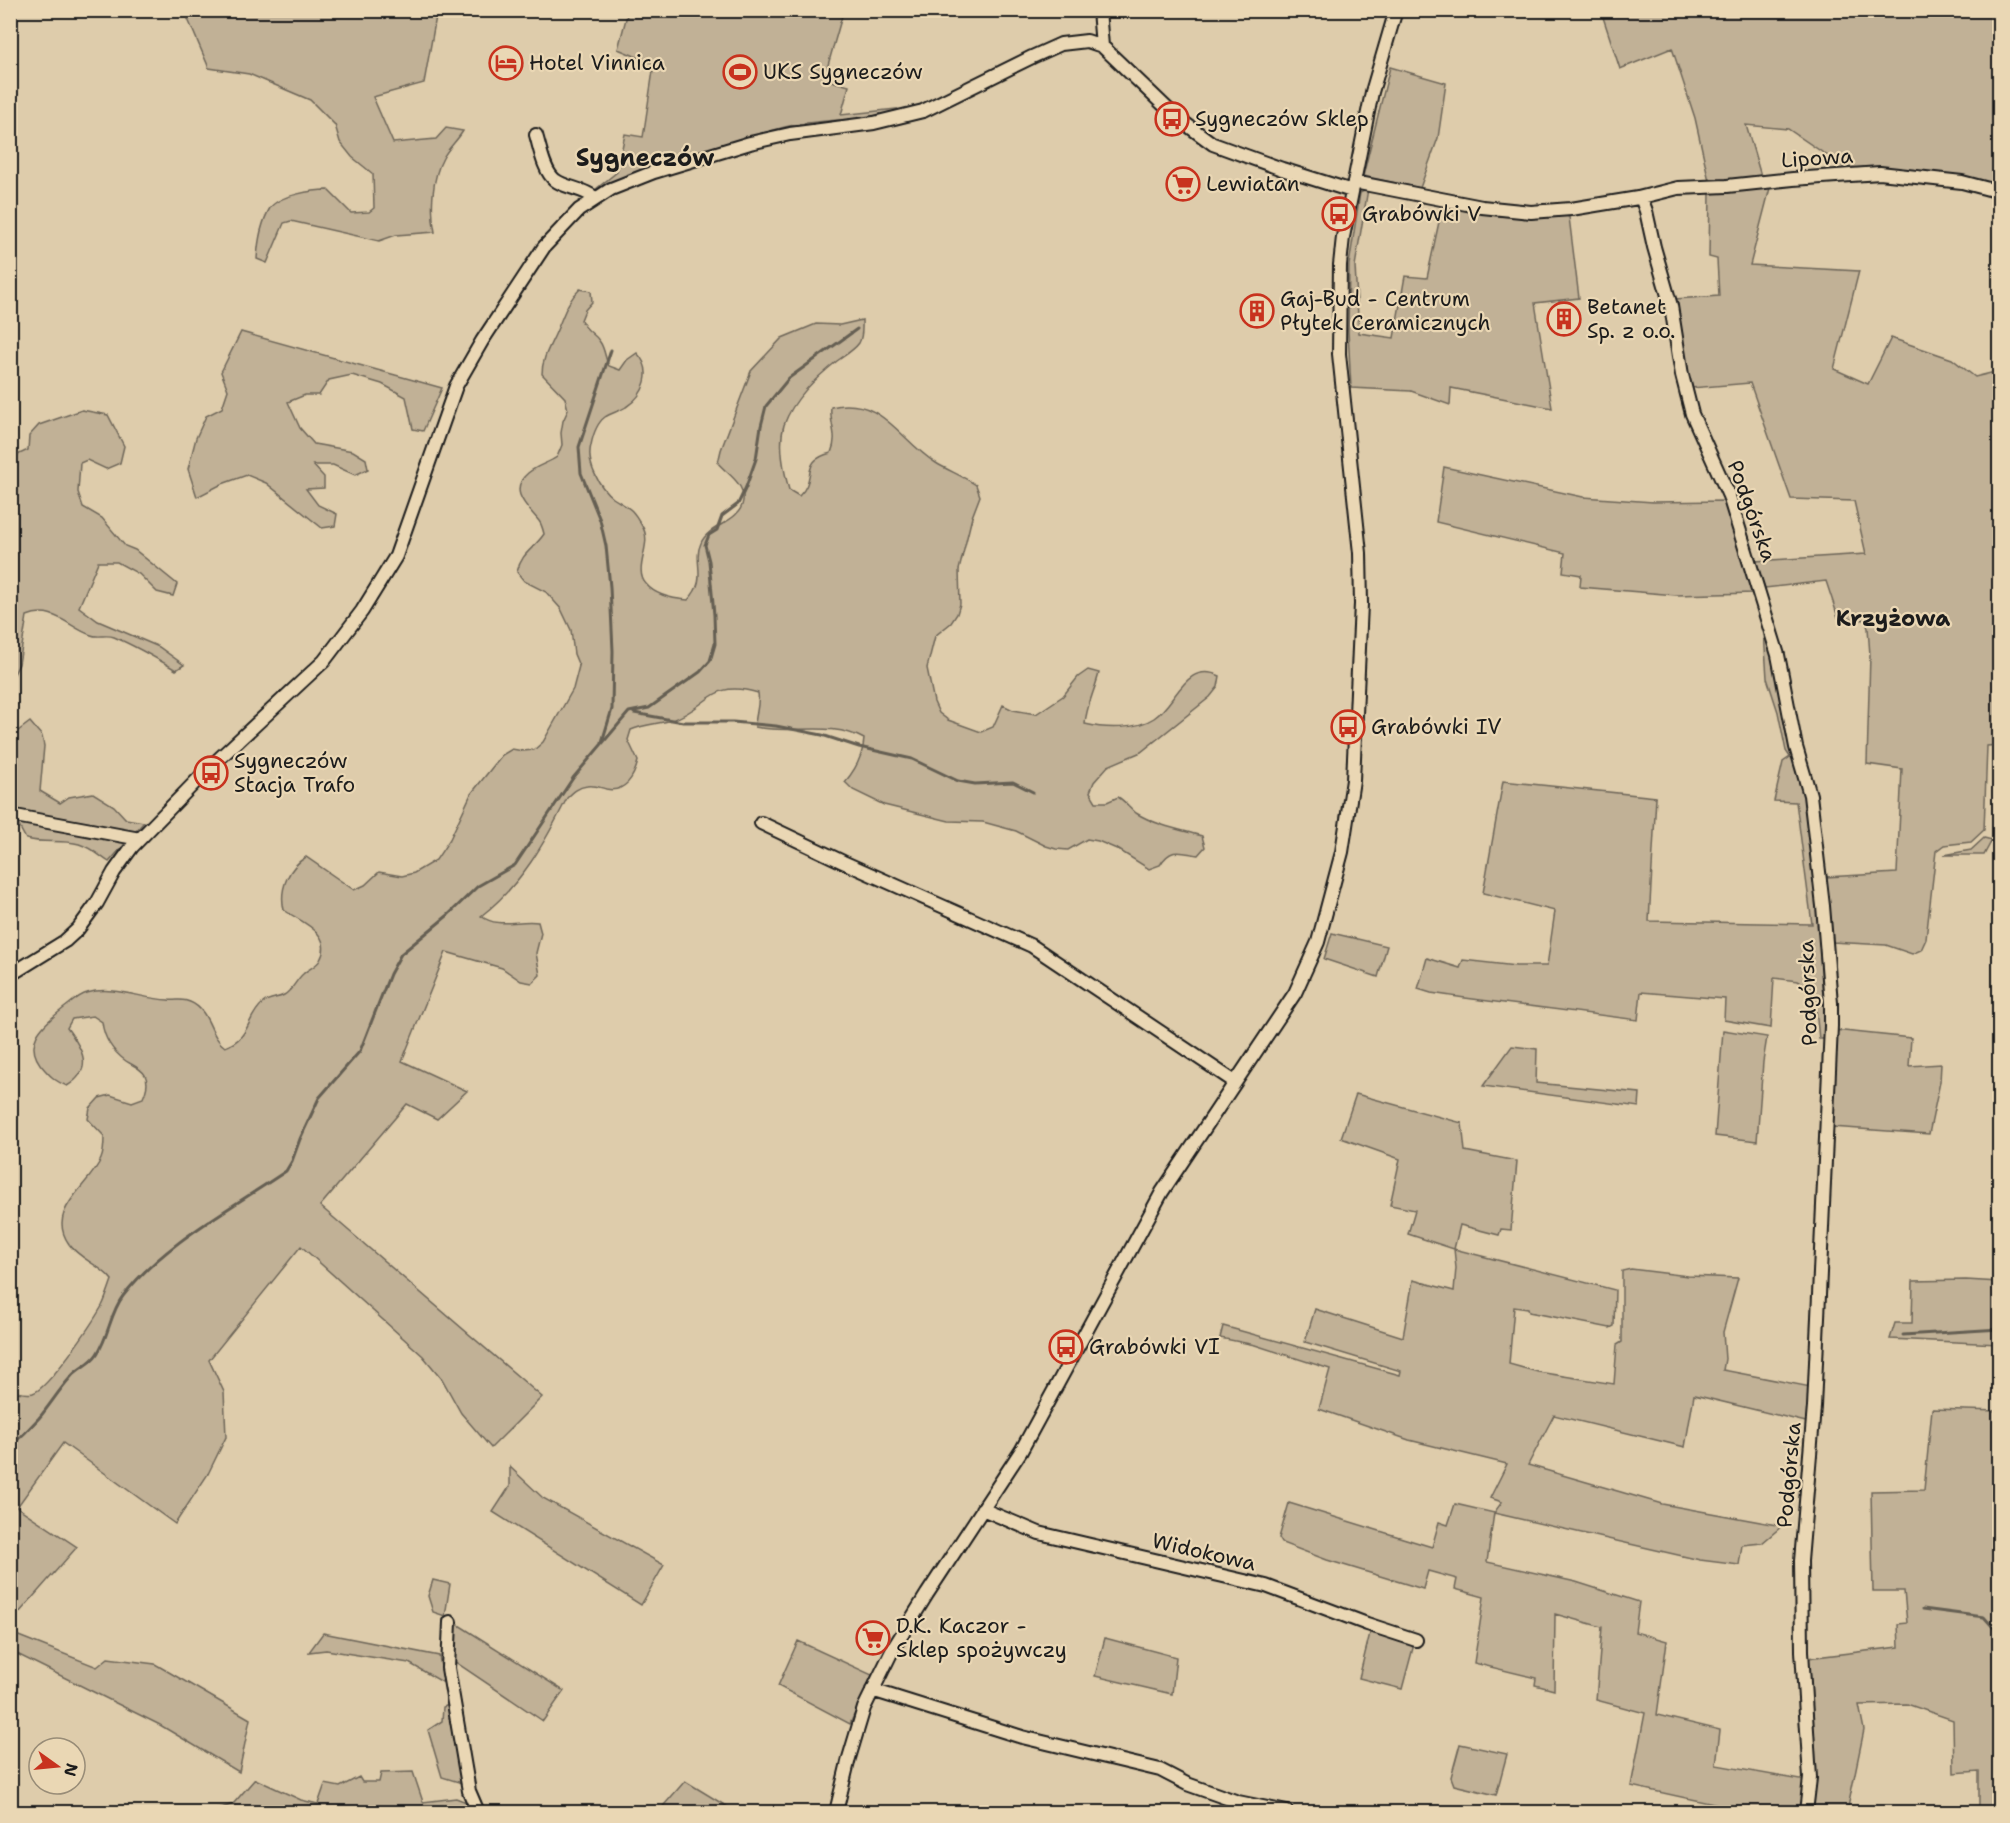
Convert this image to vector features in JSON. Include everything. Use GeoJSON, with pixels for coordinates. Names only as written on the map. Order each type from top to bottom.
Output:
{"type":"FeatureCollection","features":[{"type":"Feature","properties":{"kind":"street"},"geometry":{"type":"LineString","coordinates":[[10,975],[65,941],[78,929],[97,903],[114,872],[140,839],[208,769],[324,661],[362,611],[396,556],[456,386],[482,341],[544,247],[579,210],[611,189],[654,172],[750,143],[790,134],[874,123],[919,112],[1061,44],[1087,41],[1101,46],[1099,10]]}},
{"type":"Feature","properties":{"kind":"street"},"geometry":{"type":"LineString","coordinates":[[836,1812],[855,1735],[872,1690],[893,1649],[1021,1451],[1162,1192],[1295,993],[1316,948],[1342,852],[1353,780],[1360,613],[1360,553],[1339,354],[1342,246],[1372,92],[1396,10]]}},
{"type":"Feature","properties":{"kind":"street","name":"Lipowa"},"geometry":{"type":"LineString","coordinates":[[1101,46],[1175,116],[1214,144],[1282,169],[1353,186],[1482,207],[1531,212],[1571,209],[1638,198],[1678,188],[1880,173],[1962,182],[2000,192]]}},
{"type":"Feature","properties":{"kind":"street"},"geometry":{"type":"LineString","coordinates":[[536,135],[548,170],[555,180],[587,192],[595,198]]}},
{"type":"Feature","properties":{"kind":"street","name":"Podgórska"},"geometry":{"type":"LineString","coordinates":[[1638,198],[1642,200],[1646,210],[1671,306],[1682,375],[1692,414],[1729,496],[1778,655],[1796,747],[1810,795],[1823,906],[1831,1026],[1814,1407],[1801,1561],[1802,1651],[1810,1778],[1806,1812]]}},
{"type":"Feature","properties":{"kind":"street"},"geometry":{"type":"LineString","coordinates":[[10,815],[140,839]]}},
{"type":"Feature","properties":{"kind":"street"},"geometry":{"type":"LineString","coordinates":[[761,823],[1032,946],[1235,1082]]}},
{"type":"Feature","properties":{"kind":"street","name":"Widokowa"},"geometry":{"type":"LineString","coordinates":[[982,1509],[1039,1533],[1266,1586],[1416,1640]]}},
{"type":"Feature","properties":{"kind":"street"},"geometry":{"type":"LineString","coordinates":[[450,1622],[448,1668],[469,1791],[478,1812]]}},
{"type":"Feature","properties":{"kind":"street"},"geometry":{"type":"LineString","coordinates":[[872,1690],[1022,1737],[1160,1770],[1187,1784],[1238,1802],[1287,1812]]}},
{"type":"Feature","properties":{"kind":"shaded area"},"geometry":{"type":"Polygon","coordinates":[[[192,10],[437,11],[424,83],[373,97],[393,143],[436,139],[446,128],[463,131],[445,154],[436,175],[432,204],[435,232],[396,235],[379,241],[291,221],[284,223],[267,263],[257,259],[262,226],[270,208],[275,203],[297,194],[328,190],[351,213],[369,212],[374,208],[373,174],[352,157],[340,142],[335,125],[310,100],[249,74],[209,68],[188,19],[192,10]]]}},
{"type":"Feature","properties":{"kind":"shaded area","name":"UKS Sygneczów"},"geometry":{"type":"Polygon","coordinates":[[[815,10],[842,16],[824,79],[849,86],[841,115],[897,109],[895,112],[785,127],[690,155],[596,189],[617,172],[625,134],[643,137],[654,64],[618,49],[628,11],[815,10]]]}},
{"type":"Feature","properties":{"kind":"shaded area"},"geometry":{"type":"Polygon","coordinates":[[[1601,11],[1999,11],[1999,186],[1881,169],[1847,169],[1788,129],[1746,125],[1761,176],[1733,181],[1709,181],[1695,118],[1672,48],[1620,69],[1601,11]]]}},
{"type":"Feature","properties":{"kind":"shaded area"},"geometry":{"type":"Polygon","coordinates":[[[1390,67],[1446,83],[1438,138],[1420,188],[1363,176],[1390,67]]]}},
{"type":"Feature","properties":{"kind":"shaded area"},"geometry":{"type":"Polygon","coordinates":[[[1770,188],[1750,265],[1859,271],[1834,369],[1868,384],[1891,338],[1952,359],[1975,377],[1999,371],[1999,745],[1987,746],[1984,830],[1971,842],[1944,845],[1936,851],[1926,939],[1921,950],[1912,954],[1886,945],[1832,942],[1826,877],[1897,873],[1902,769],[1867,764],[1870,655],[1868,628],[1865,620],[1838,617],[1826,581],[1765,588],[1755,561],[1866,554],[1854,501],[1791,499],[1750,383],[1691,388],[1675,299],[1719,296],[1717,259],[1709,257],[1710,192],[1770,188]]]}},
{"type":"Feature","properties":{"kind":"shaded area"},"geometry":{"type":"Polygon","coordinates":[[[1368,189],[1355,266],[1359,333],[1394,338],[1405,276],[1427,278],[1443,203],[1569,217],[1579,298],[1535,303],[1552,408],[1451,388],[1450,405],[1411,391],[1351,388],[1348,331],[1349,265],[1360,193],[1368,189]]]}},
{"type":"Feature","properties":{"kind":"shaded area"},"geometry":{"type":"Polygon","coordinates":[[[580,289],[591,291],[592,302],[585,310],[581,320],[600,342],[609,366],[620,370],[627,360],[637,353],[645,367],[645,382],[638,396],[626,407],[607,416],[598,426],[592,441],[590,459],[603,488],[632,511],[642,526],[646,540],[641,571],[642,578],[650,588],[665,596],[688,600],[698,585],[698,557],[701,543],[705,537],[731,519],[741,508],[743,495],[741,489],[735,479],[718,463],[751,371],[782,338],[816,324],[840,325],[862,320],[862,335],[859,343],[813,382],[788,415],[782,433],[782,449],[789,490],[799,496],[808,483],[812,465],[821,456],[831,453],[834,435],[831,407],[849,405],[864,407],[877,413],[936,463],[976,485],[980,496],[972,517],[959,570],[960,604],[951,623],[935,636],[927,668],[934,702],[939,713],[948,720],[981,732],[993,727],[1003,705],[1013,710],[1036,714],[1063,696],[1078,677],[1088,670],[1099,673],[1085,724],[1102,727],[1138,725],[1154,718],[1162,711],[1190,678],[1208,673],[1220,676],[1218,687],[1210,697],[1141,752],[1108,766],[1094,782],[1090,792],[1096,802],[1107,802],[1118,797],[1136,813],[1151,821],[1202,836],[1205,847],[1198,855],[1172,853],[1160,865],[1149,869],[1119,850],[1098,841],[1087,839],[1068,850],[1056,849],[1016,831],[983,822],[949,821],[884,805],[853,790],[845,782],[858,762],[864,739],[838,730],[782,730],[755,727],[758,693],[742,689],[719,692],[684,715],[631,730],[628,740],[638,761],[628,783],[613,790],[594,786],[584,787],[571,794],[541,847],[520,877],[481,916],[501,923],[538,922],[541,933],[536,953],[540,975],[532,983],[521,981],[502,968],[446,952],[402,1061],[467,1091],[437,1119],[407,1104],[320,1206],[542,1397],[491,1448],[461,1413],[442,1379],[423,1356],[301,1246],[209,1360],[224,1392],[226,1437],[208,1474],[175,1524],[63,1443],[17,1507],[77,1547],[11,1622],[11,1391],[30,1394],[49,1380],[90,1326],[103,1303],[112,1280],[69,1244],[63,1232],[62,1220],[65,1210],[95,1169],[103,1154],[104,1136],[88,1119],[90,1108],[99,1098],[110,1095],[132,1102],[143,1098],[147,1084],[143,1073],[113,1049],[102,1022],[93,1016],[72,1019],[67,1028],[81,1051],[83,1065],[81,1073],[67,1086],[52,1078],[38,1061],[34,1052],[34,1043],[48,1021],[78,997],[87,993],[107,991],[190,1002],[202,1011],[216,1037],[225,1047],[233,1043],[244,1033],[263,1003],[287,993],[305,972],[320,960],[323,942],[319,935],[284,910],[284,887],[294,867],[306,857],[354,890],[365,885],[379,872],[402,876],[414,873],[436,860],[450,839],[471,794],[502,755],[512,749],[534,750],[543,742],[573,689],[579,666],[574,654],[571,630],[561,609],[546,592],[524,581],[517,572],[525,555],[544,534],[540,523],[525,504],[519,492],[519,486],[528,473],[557,457],[562,445],[563,421],[568,410],[565,398],[542,374],[542,368],[566,308],[580,289]]]}},
{"type":"Feature","properties":{"kind":"shaded area"},"geometry":{"type":"Polygon","coordinates":[[[241,332],[442,388],[423,431],[413,429],[406,397],[382,384],[352,375],[329,380],[319,395],[305,395],[288,402],[300,428],[314,444],[353,451],[366,459],[368,469],[355,475],[333,465],[313,465],[324,477],[324,488],[306,489],[318,505],[337,514],[335,526],[322,528],[266,483],[247,475],[222,484],[197,497],[188,469],[196,438],[206,416],[222,408],[228,390],[221,372],[241,332]]]}},
{"type":"Feature","properties":{"kind":"shaded area"},"geometry":{"type":"Polygon","coordinates":[[[82,410],[108,415],[124,446],[120,463],[106,469],[87,460],[80,463],[78,492],[83,507],[102,518],[125,546],[135,550],[177,584],[173,596],[157,592],[139,574],[117,562],[98,562],[79,607],[98,621],[159,647],[184,665],[176,670],[114,637],[91,635],[53,615],[37,613],[27,616],[19,664],[11,680],[11,458],[28,450],[29,436],[39,425],[82,410]]]}},
{"type":"Feature","properties":{"kind":"shaded area"},"geometry":{"type":"Polygon","coordinates":[[[1444,467],[1583,497],[1653,502],[1724,501],[1754,593],[1676,595],[1580,587],[1581,575],[1563,572],[1565,553],[1436,522],[1444,467]]]}},
{"type":"Feature","properties":{"kind":"shaded area"},"geometry":{"type":"Polygon","coordinates":[[[1763,617],[1806,794],[1813,847],[1826,1039],[1819,1039],[1814,990],[1798,981],[1774,978],[1771,1028],[1724,1020],[1725,999],[1641,992],[1638,1020],[1465,998],[1418,989],[1427,958],[1460,968],[1463,960],[1516,966],[1547,966],[1555,911],[1483,893],[1503,781],[1656,797],[1649,921],[1812,924],[1796,802],[1774,801],[1783,762],[1790,757],[1786,751],[1778,712],[1767,678],[1763,617]]]}},
{"type":"Feature","properties":{"kind":"shaded area"},"geometry":{"type":"Polygon","coordinates":[[[30,722],[42,736],[44,746],[40,791],[60,803],[69,797],[93,793],[114,806],[126,819],[144,822],[109,862],[91,849],[79,844],[26,839],[13,815],[11,803],[10,737],[30,722]]]}},
{"type":"Feature","properties":{"kind":"shaded area"},"geometry":{"type":"Polygon","coordinates":[[[1984,838],[1992,840],[1984,855],[1944,855],[1971,850],[1984,838]]]}},
{"type":"Feature","properties":{"kind":"shaded area"},"geometry":{"type":"Polygon","coordinates":[[[1332,933],[1387,946],[1378,977],[1324,959],[1332,933]]]}},
{"type":"Feature","properties":{"kind":"shaded area"},"geometry":{"type":"Polygon","coordinates":[[[1723,1030],[1767,1037],[1757,1141],[1715,1136],[1723,1030]]]}},
{"type":"Feature","properties":{"kind":"shaded area"},"geometry":{"type":"Polygon","coordinates":[[[1834,1030],[1911,1038],[1909,1066],[1941,1064],[1940,1082],[1929,1134],[1832,1127],[1834,1030]]]}},
{"type":"Feature","properties":{"kind":"shaded area"},"geometry":{"type":"Polygon","coordinates":[[[1512,1046],[1537,1049],[1536,1083],[1640,1093],[1639,1107],[1483,1086],[1512,1046]]]}},
{"type":"Feature","properties":{"kind":"shaded area"},"geometry":{"type":"Polygon","coordinates":[[[1356,1094],[1462,1123],[1465,1151],[1517,1161],[1511,1230],[1501,1229],[1499,1235],[1460,1225],[1454,1249],[1408,1234],[1415,1210],[1390,1205],[1400,1159],[1341,1138],[1356,1094]]]}},
{"type":"Feature","properties":{"kind":"shaded area"},"geometry":{"type":"Polygon","coordinates":[[[1454,1249],[1615,1290],[1614,1326],[1610,1328],[1514,1307],[1509,1364],[1538,1372],[1614,1384],[1617,1345],[1622,1342],[1622,1271],[1631,1269],[1688,1276],[1738,1278],[1723,1332],[1725,1359],[1723,1370],[1811,1387],[1810,1423],[1694,1395],[1685,1447],[1554,1415],[1528,1465],[1662,1504],[1782,1526],[1762,1543],[1742,1545],[1739,1565],[1700,1560],[1494,1513],[1502,1502],[1490,1498],[1507,1464],[1409,1440],[1319,1409],[1330,1369],[1255,1345],[1220,1338],[1223,1326],[1400,1375],[1401,1371],[1305,1342],[1315,1309],[1403,1337],[1413,1280],[1454,1291],[1456,1268],[1454,1249]]]}},
{"type":"Feature","properties":{"kind":"shaded area"},"geometry":{"type":"Polygon","coordinates":[[[1913,1281],[1999,1282],[1999,1344],[1890,1339],[1895,1323],[1912,1323],[1913,1281]]]}},
{"type":"Feature","properties":{"kind":"shaded area"},"geometry":{"type":"Polygon","coordinates":[[[1998,1406],[1999,1812],[1979,1812],[1979,1771],[1954,1773],[1953,1720],[1907,1704],[1859,1705],[1864,1730],[1847,1812],[1812,1812],[1815,1782],[1808,1658],[1899,1647],[1898,1624],[1907,1623],[1904,1591],[1873,1591],[1871,1491],[1924,1490],[1932,1409],[1998,1411],[1998,1406]]]}},
{"type":"Feature","properties":{"kind":"shaded area"},"geometry":{"type":"Polygon","coordinates":[[[510,1467],[543,1498],[664,1565],[641,1605],[493,1512],[510,1486],[510,1467]]]}},
{"type":"Feature","properties":{"kind":"shaded area"},"geometry":{"type":"Polygon","coordinates":[[[1289,1503],[1432,1547],[1439,1522],[1448,1525],[1455,1504],[1494,1513],[1487,1562],[1576,1582],[1639,1602],[1635,1632],[1667,1641],[1657,1715],[1720,1730],[1716,1765],[1807,1781],[1801,1812],[1750,1812],[1631,1786],[1645,1713],[1596,1700],[1602,1627],[1555,1614],[1554,1690],[1535,1685],[1536,1678],[1474,1663],[1484,1597],[1455,1589],[1457,1579],[1428,1571],[1423,1589],[1327,1560],[1282,1543],[1279,1538],[1289,1503]]]}},
{"type":"Feature","properties":{"kind":"shaded area"},"geometry":{"type":"Polygon","coordinates":[[[433,1580],[450,1584],[445,1616],[433,1612],[428,1596],[433,1580]]]}},
{"type":"Feature","properties":{"kind":"shaded area"},"geometry":{"type":"Polygon","coordinates":[[[454,1622],[564,1691],[543,1721],[454,1661],[454,1622]]]}},
{"type":"Feature","properties":{"kind":"shaded area"},"geometry":{"type":"Polygon","coordinates":[[[1371,1629],[1411,1642],[1413,1648],[1402,1689],[1359,1678],[1371,1629]]]}},
{"type":"Feature","properties":{"kind":"shaded area"},"geometry":{"type":"Polygon","coordinates":[[[11,1633],[97,1667],[108,1658],[155,1664],[250,1719],[239,1772],[160,1725],[11,1651],[11,1633]]]}},
{"type":"Feature","properties":{"kind":"shaded area"},"geometry":{"type":"Polygon","coordinates":[[[323,1633],[439,1656],[444,1683],[409,1663],[326,1650],[309,1652],[323,1633]]]}},
{"type":"Feature","properties":{"kind":"shaded area"},"geometry":{"type":"Polygon","coordinates":[[[1105,1638],[1176,1657],[1172,1694],[1095,1676],[1105,1638]]]}},
{"type":"Feature","properties":{"kind":"shaded area"},"geometry":{"type":"Polygon","coordinates":[[[798,1641],[872,1675],[850,1724],[778,1686],[798,1641]]]}},
{"type":"Feature","properties":{"kind":"shaded area"},"geometry":{"type":"Polygon","coordinates":[[[449,1705],[465,1784],[442,1777],[428,1730],[442,1721],[443,1707],[449,1705]]]}},
{"type":"Feature","properties":{"kind":"shaded area"},"geometry":{"type":"Polygon","coordinates":[[[1460,1744],[1507,1754],[1496,1795],[1454,1785],[1451,1777],[1460,1744]]]}},
{"type":"Feature","properties":{"kind":"shaded area"},"geometry":{"type":"Polygon","coordinates":[[[413,1772],[423,1802],[456,1798],[469,1803],[473,1812],[210,1812],[233,1804],[255,1779],[301,1800],[318,1804],[325,1784],[340,1787],[359,1777],[362,1782],[379,1782],[381,1773],[413,1772]]]}},
{"type":"Feature","properties":{"kind":"shaded area"},"geometry":{"type":"Polygon","coordinates":[[[685,1781],[736,1812],[658,1812],[685,1781]]]}},
{"type":"Feature","properties":{"kind":"waterway"},"geometry":{"type":"LineString","coordinates":[[10,1447],[39,1418],[73,1375],[97,1354],[119,1303],[140,1277],[178,1243],[286,1171],[319,1098],[360,1051],[390,974],[401,954],[447,916],[478,886],[515,865],[573,778],[629,712],[649,708],[700,672],[710,661],[715,644],[714,615],[709,561],[705,545],[709,535],[717,530],[722,516],[738,504],[746,487],[756,459],[766,406],[789,378],[857,329]]}},
{"type":"Feature","properties":{"kind":"waterway"},"geometry":{"type":"LineString","coordinates":[[602,742],[612,709],[613,651],[610,587],[606,546],[600,520],[581,473],[579,447],[611,350]]}},
{"type":"Feature","properties":{"kind":"waterway"},"geometry":{"type":"LineString","coordinates":[[634,713],[683,722],[733,722],[776,726],[822,735],[859,747],[912,759],[958,781],[975,784],[1013,782],[1033,792]]}},
{"type":"Feature","properties":{"kind":"waterway"},"geometry":{"type":"LineString","coordinates":[[1903,1335],[2000,1329]]}},
{"type":"Feature","properties":{"kind":"waterway"},"geometry":{"type":"LineString","coordinates":[[1923,1609],[1984,1617],[2000,1635]]}},
{"type":"Feature","properties":{"kind":"place","name":"Hotel Vinnica"},"geometry":{"type":"Point","coordinates":[506,63]}},
{"type":"Feature","properties":{"kind":"place","name":"UKS Sygneczów"},"geometry":{"type":"Point","coordinates":[740,72]}},
{"type":"Feature","properties":{"kind":"place","name":"Sygneczów Sklep"},"geometry":{"type":"Point","coordinates":[1172,119]}},
{"type":"Feature","properties":{"kind":"place","name":"Lewiatan"},"geometry":{"type":"Point","coordinates":[1183,184]}},
{"type":"Feature","properties":{"kind":"place","name":"Grabówki V"},"geometry":{"type":"Point","coordinates":[1339,214]}},
{"type":"Feature","properties":{"kind":"place","name":"Gaj-Bud - Centrum Płytek Ceramicznych"},"geometry":{"type":"Point","coordinates":[1257,311]}},
{"type":"Feature","properties":{"kind":"place","name":"Betanet Sp. z o.o."},"geometry":{"type":"Point","coordinates":[1564,319]}},
{"type":"Feature","properties":{"kind":"place","name":"Grabówki IV"},"geometry":{"type":"Point","coordinates":[1348,727]}},
{"type":"Feature","properties":{"kind":"place","name":"Sygneczów Stacja Trafo"},"geometry":{"type":"Point","coordinates":[211,773]}},
{"type":"Feature","properties":{"kind":"place","name":"Grabówki VI"},"geometry":{"type":"Point","coordinates":[1066,1347]}},
{"type":"Feature","properties":{"kind":"place","name":"D.K. Kaczor - Sklep spożywczy"},"geometry":{"type":"Point","coordinates":[873,1638]}},
{"type":"Feature","properties":{"kind":"district","name":"Sygneczów"},"geometry":{"type":"Point","coordinates":[645,158]}},
{"type":"Feature","properties":{"kind":"district","name":"Krzyżowa"},"geometry":{"type":"Point","coordinates":[1893,618]}}]}
